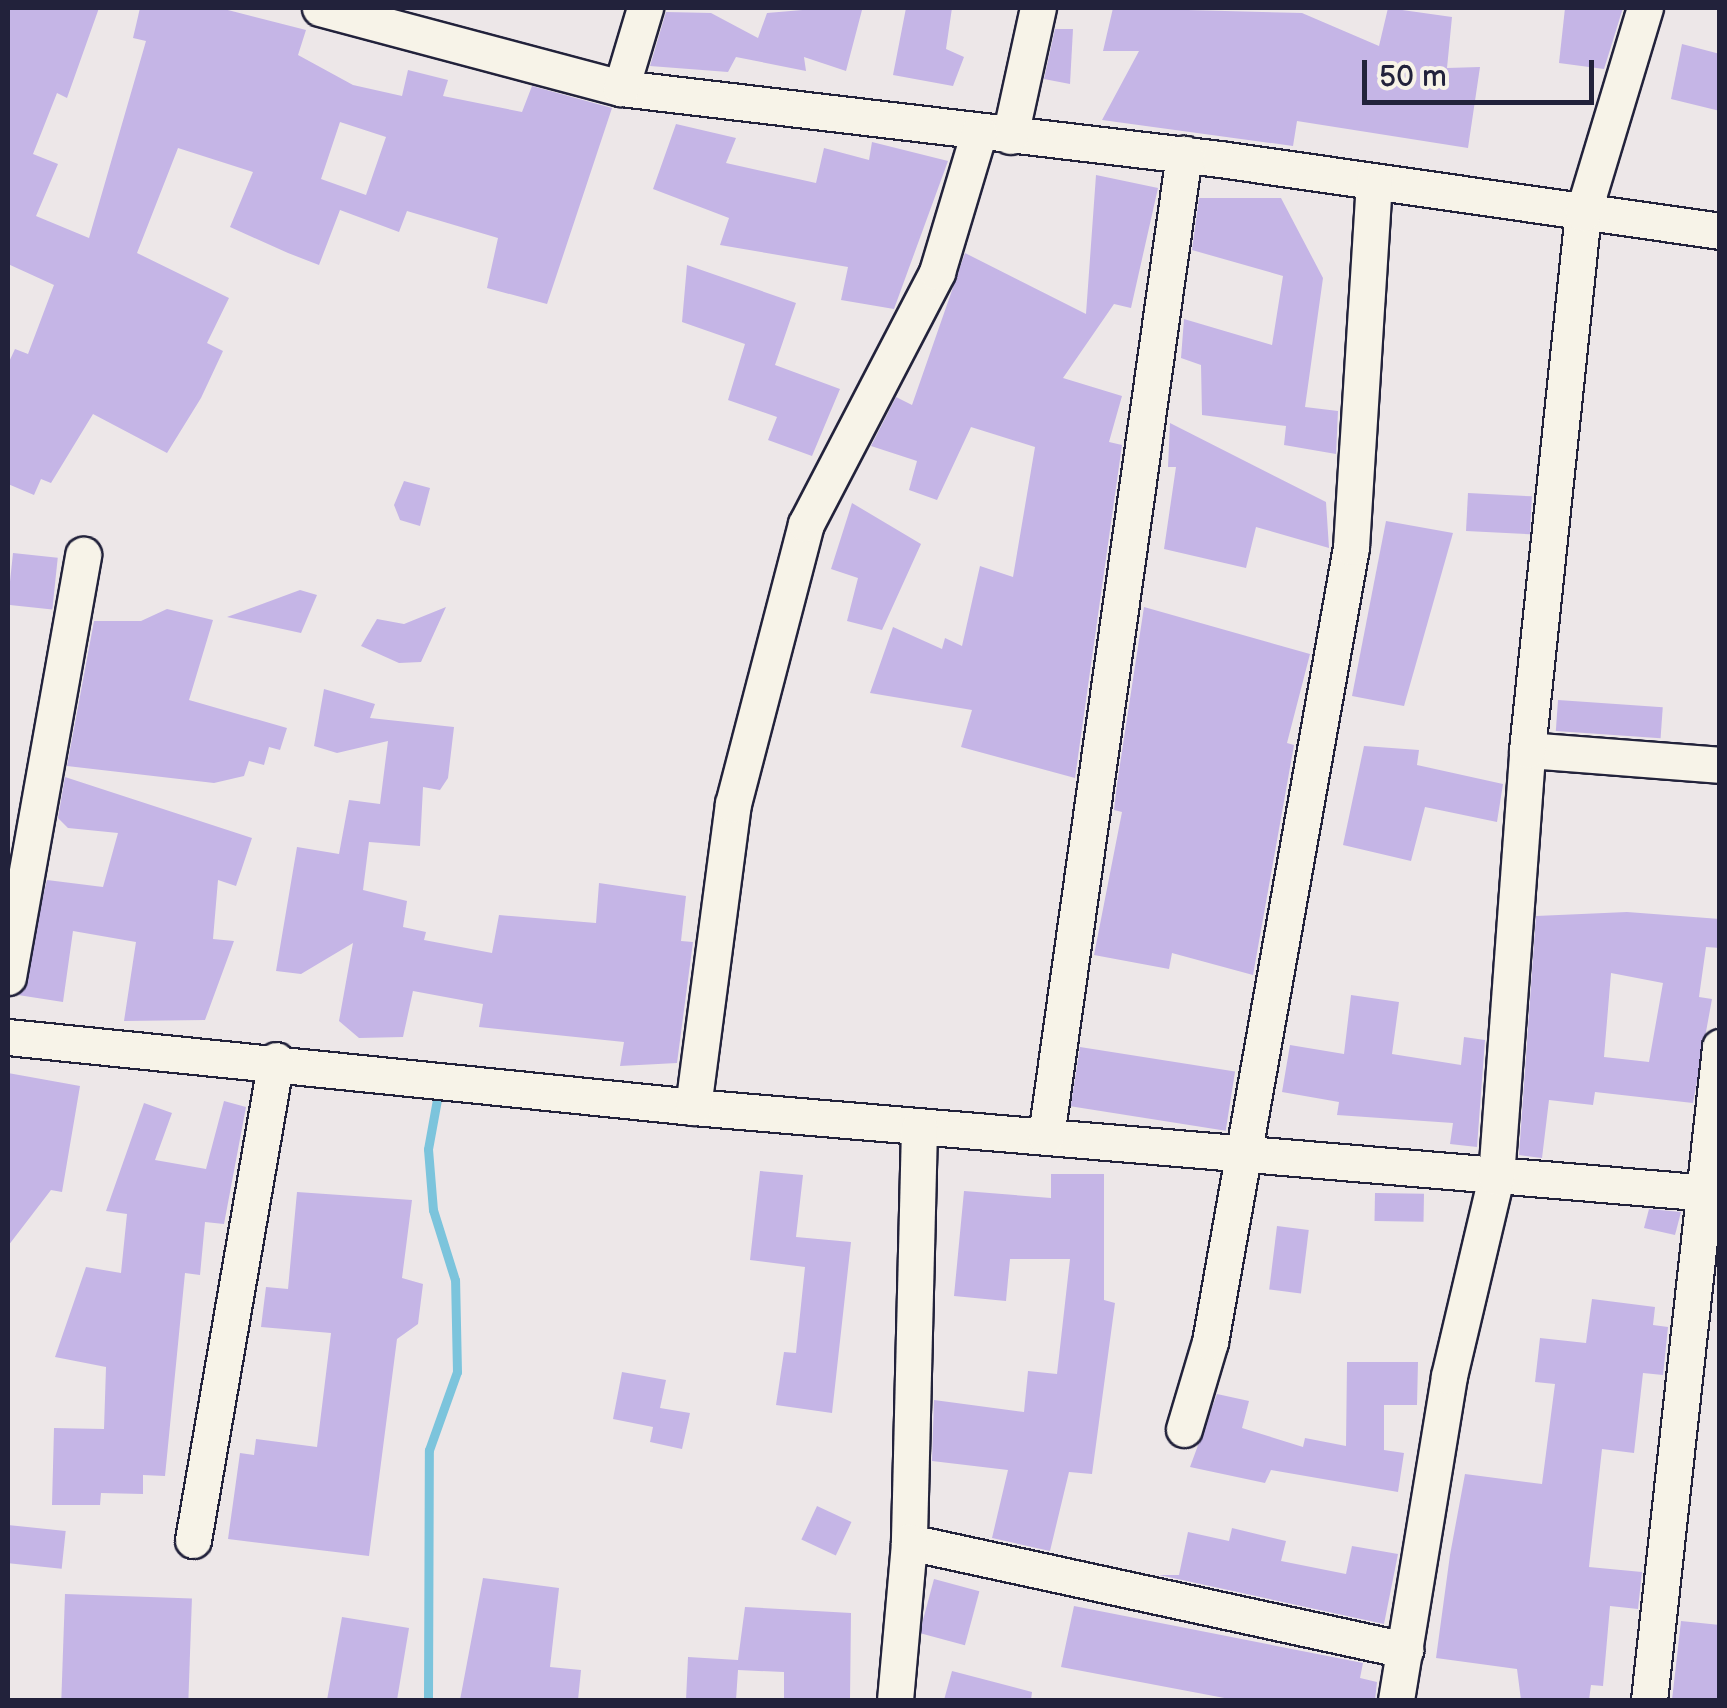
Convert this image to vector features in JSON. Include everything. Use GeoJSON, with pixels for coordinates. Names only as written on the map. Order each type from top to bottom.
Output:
{"type":"FeatureCollection","features":[{"type":"Feature","properties":{"kind":"street"},"geometry":{"type":"LineString","coordinates":[[320,8],[621,88],[1184,154],[1720,231]]}},
{"type":"Feature","properties":{"kind":"street"},"geometry":{"type":"LineString","coordinates":[[621,88],[646,8]]}},
{"type":"Feature","properties":{"kind":"street"},"geometry":{"type":"LineString","coordinates":[[693,1107],[733,804],[806,524],[936,272],[995,134],[1038,8]]}},
{"type":"Feature","properties":{"kind":"street"},"geometry":{"type":"LineString","coordinates":[[1396,1700],[1449,1376],[1496,1177],[1527,750],[1583,213],[1645,8]]}},
{"type":"Feature","properties":{"kind":"street"},"geometry":{"type":"LineString","coordinates":[[1046,1136],[1184,154]]}},
{"type":"Feature","properties":{"kind":"street"},"geometry":{"type":"LineString","coordinates":[[1184,1428],[1210,1342],[1238,1152],[1351,547],[1374,182]]}},
{"type":"Feature","properties":{"kind":"street"},"geometry":{"type":"LineString","coordinates":[[8,978],[84,556]]}},
{"type":"Feature","properties":{"kind":"street"},"geometry":{"type":"LineString","coordinates":[[1527,750],[1720,765]]}},
{"type":"Feature","properties":{"kind":"street"},"geometry":{"type":"LineString","coordinates":[[8,1037],[276,1060],[919,1128],[1711,1193]]}},
{"type":"Feature","properties":{"kind":"street"},"geometry":{"type":"LineString","coordinates":[[1649,1700],[1711,1193],[1720,1047]]}},
{"type":"Feature","properties":{"kind":"street"},"geometry":{"type":"LineString","coordinates":[[193,1540],[276,1060]]}},
{"type":"Feature","properties":{"kind":"street"},"geometry":{"type":"LineString","coordinates":[[895,1700],[909,1542],[919,1128]]}},
{"type":"Feature","properties":{"kind":"street"},"geometry":{"type":"LineString","coordinates":[[909,1542],[1405,1650]]}},
{"type":"Feature","properties":{"kind":"building"},"geometry":{"type":"Polygon","coordinates":[[[8,8],[99,8],[67,98],[57,93],[33,154],[58,164],[36,216],[89,238],[146,41],[133,38],[140,8],[220,8],[306,30],[298,55],[353,85],[402,96],[408,70],[448,80],[443,96],[522,112],[532,86],[612,108],[547,304],[487,288],[498,238],[407,211],[399,232],[340,210],[319,265],[288,253],[230,227],[253,172],[178,148],[137,253],[229,298],[207,343],[223,351],[201,398],[167,453],[93,414],[51,483],[41,479],[34,495],[8,484],[8,364],[15,349],[28,354],[54,285],[8,264],[8,8]],[[340,122],[321,179],[366,195],[386,137],[340,122]]]}},
{"type":"Feature","properties":{"kind":"building"},"geometry":{"type":"Polygon","coordinates":[[[826,8],[862,10],[846,71],[804,57],[806,71],[736,57],[728,72],[650,66],[666,12],[711,13],[758,38],[767,13],[826,8]]]}},
{"type":"Feature","properties":{"kind":"building"},"geometry":{"type":"Polygon","coordinates":[[[906,8],[952,8],[946,49],[964,57],[953,86],[893,75],[906,8]]]}},
{"type":"Feature","properties":{"kind":"building"},"geometry":{"type":"Polygon","coordinates":[[[1113,8],[1302,13],[1379,46],[1388,8],[1452,17],[1447,68],[1480,67],[1468,148],[1297,121],[1293,146],[1102,120],[1139,51],[1103,51],[1113,8]]]}},
{"type":"Feature","properties":{"kind":"building"},"geometry":{"type":"Polygon","coordinates":[[[1565,8],[1623,8],[1604,69],[1559,63],[1565,8]]]}},
{"type":"Feature","properties":{"kind":"building"},"geometry":{"type":"Polygon","coordinates":[[[1055,29],[1073,29],[1070,84],[1044,79],[1055,29]]]}},
{"type":"Feature","properties":{"kind":"building"},"geometry":{"type":"Polygon","coordinates":[[[1682,44],[1720,54],[1720,111],[1671,99],[1682,44]]]}},
{"type":"Feature","properties":{"kind":"building"},"geometry":{"type":"Polygon","coordinates":[[[676,124],[736,138],[726,163],[816,183],[824,148],[869,160],[872,142],[948,161],[894,309],[841,300],[848,267],[720,245],[729,218],[653,189],[676,124]]]}},
{"type":"Feature","properties":{"kind":"building"},"geometry":{"type":"Polygon","coordinates":[[[1096,175],[1158,188],[1131,308],[1114,304],[1063,378],[1122,396],[1109,442],[1122,445],[1075,778],[961,747],[972,710],[870,693],[893,627],[942,649],[945,638],[962,646],[980,566],[1013,577],[1035,447],[971,427],[937,500],[909,490],[917,461],[871,446],[896,397],[912,405],[965,253],[1086,314],[1096,175]]]}},
{"type":"Feature","properties":{"kind":"building"},"geometry":{"type":"Polygon","coordinates":[[[1199,198],[1281,198],[1323,278],[1305,407],[1338,411],[1336,454],[1284,445],[1286,426],[1202,415],[1201,365],[1181,358],[1184,319],[1272,345],[1283,276],[1192,250],[1199,198]]]}},
{"type":"Feature","properties":{"kind":"building"},"geometry":{"type":"Polygon","coordinates":[[[687,265],[796,303],[775,365],[840,389],[812,456],[768,440],[777,417],[728,400],[745,344],[682,322],[687,265]]]}},
{"type":"Feature","properties":{"kind":"building"},"geometry":{"type":"Polygon","coordinates":[[[1170,423],[1326,502],[1329,548],[1256,527],[1246,568],[1164,549],[1176,467],[1168,467],[1170,423]]]}},
{"type":"Feature","properties":{"kind":"building"},"geometry":{"type":"Polygon","coordinates":[[[404,481],[430,488],[420,526],[400,520],[394,505],[404,481]]]}},
{"type":"Feature","properties":{"kind":"building"},"geometry":{"type":"Polygon","coordinates":[[[1468,493],[1532,496],[1530,534],[1466,531],[1468,493]]]}},
{"type":"Feature","properties":{"kind":"building"},"geometry":{"type":"Polygon","coordinates":[[[852,503],[921,544],[882,630],[847,621],[858,578],[831,569],[852,503]]]}},
{"type":"Feature","properties":{"kind":"building"},"geometry":{"type":"Polygon","coordinates":[[[1386,521],[1453,533],[1404,706],[1352,696],[1386,521]]]}},
{"type":"Feature","properties":{"kind":"building"},"geometry":{"type":"Polygon","coordinates":[[[13,553],[58,558],[52,609],[8,605],[13,553]]]}},
{"type":"Feature","properties":{"kind":"building"},"geometry":{"type":"Polygon","coordinates":[[[300,590],[317,595],[301,633],[227,617],[300,590]]]}},
{"type":"Feature","properties":{"kind":"building"},"geometry":{"type":"Polygon","coordinates":[[[446,607],[421,662],[399,663],[361,646],[377,619],[404,624],[446,607]]]}},
{"type":"Feature","properties":{"kind":"building"},"geometry":{"type":"Polygon","coordinates":[[[1144,607],[1310,654],[1287,743],[1294,745],[1253,975],[1172,953],[1169,969],[1094,955],[1122,812],[1114,810],[1144,607]]]}},
{"type":"Feature","properties":{"kind":"building"},"geometry":{"type":"Polygon","coordinates":[[[167,609],[213,620],[189,700],[287,728],[280,750],[269,747],[264,765],[249,761],[244,776],[214,783],[67,766],[94,621],[141,621],[167,609]]]}},
{"type":"Feature","properties":{"kind":"building"},"geometry":{"type":"Polygon","coordinates":[[[324,689],[375,704],[370,718],[454,727],[448,778],[440,790],[423,787],[420,846],[369,842],[363,890],[407,901],[403,927],[426,932],[424,940],[492,953],[499,915],[596,923],[599,883],[686,896],[681,941],[693,942],[677,1063],[620,1066],[624,1042],[479,1027],[483,1004],[413,991],[403,1037],[359,1038],[339,1021],[353,943],[301,974],[276,971],[297,847],[339,854],[349,800],[380,804],[388,741],[337,753],[314,746],[324,689]]]}},
{"type":"Feature","properties":{"kind":"building"},"geometry":{"type":"Polygon","coordinates":[[[1558,700],[1663,707],[1661,738],[1556,731],[1558,700]]]}},
{"type":"Feature","properties":{"kind":"building"},"geometry":{"type":"Polygon","coordinates":[[[1364,746],[1419,750],[1417,765],[1503,784],[1497,822],[1425,807],[1411,861],[1343,845],[1364,746]]]}},
{"type":"Feature","properties":{"kind":"building"},"geometry":{"type":"Polygon","coordinates":[[[65,777],[252,838],[236,886],[218,880],[213,939],[234,941],[205,1020],[124,1021],[136,942],[73,931],[63,1002],[18,995],[47,880],[103,887],[118,833],[68,828],[58,818],[65,777]]]}},
{"type":"Feature","properties":{"kind":"building"},"geometry":{"type":"Polygon","coordinates":[[[1627,912],[1720,919],[1720,948],[1706,947],[1699,997],[1712,999],[1693,1103],[1595,1092],[1593,1105],[1549,1100],[1542,1158],[1519,1155],[1536,916],[1627,912]],[[1611,973],[1604,1057],[1649,1062],[1663,983],[1611,973]]]}},
{"type":"Feature","properties":{"kind":"building"},"geometry":{"type":"Polygon","coordinates":[[[1351,995],[1399,1002],[1392,1054],[1461,1065],[1464,1037],[1485,1040],[1477,1147],[1450,1144],[1453,1123],[1337,1115],[1339,1102],[1282,1092],[1290,1045],[1344,1054],[1351,995]]]}},
{"type":"Feature","properties":{"kind":"building"},"geometry":{"type":"Polygon","coordinates":[[[1080,1047],[1235,1072],[1226,1131],[1071,1106],[1080,1047]]]}},
{"type":"Feature","properties":{"kind":"building"},"geometry":{"type":"Polygon","coordinates":[[[8,1073],[80,1086],[62,1192],[51,1190],[8,1246],[8,1073]]]}},
{"type":"Feature","properties":{"kind":"building"},"geometry":{"type":"Polygon","coordinates":[[[224,1101],[246,1107],[224,1224],[205,1222],[200,1275],[185,1273],[165,1476],[143,1475],[143,1494],[101,1493],[100,1505],[52,1505],[54,1428],[104,1429],[106,1367],[55,1357],[86,1267],[121,1273],[127,1214],[106,1211],[144,1103],[172,1113],[155,1160],[206,1169],[224,1101]]]}},
{"type":"Feature","properties":{"kind":"building"},"geometry":{"type":"Polygon","coordinates":[[[760,1171],[803,1175],[796,1237],[851,1242],[832,1413],[776,1405],[784,1352],[796,1353],[805,1267],[750,1260],[760,1171]]]}},
{"type":"Feature","properties":{"kind":"building"},"geometry":{"type":"Polygon","coordinates":[[[1051,1174],[1104,1174],[1104,1300],[1115,1303],[1092,1474],[1069,1472],[1050,1551],[992,1538],[1008,1470],[932,1461],[934,1400],[1024,1412],[1028,1371],[1057,1374],[1070,1259],[1010,1259],[1006,1301],[954,1296],[964,1191],[1051,1198],[1051,1174]]]}},
{"type":"Feature","properties":{"kind":"building"},"geometry":{"type":"Polygon","coordinates":[[[297,1192],[412,1200],[402,1278],[423,1284],[418,1324],[397,1339],[369,1556],[228,1539],[240,1453],[254,1455],[256,1439],[317,1447],[331,1333],[261,1327],[266,1287],[288,1289],[297,1192]]]}},
{"type":"Feature","properties":{"kind":"building"},"geometry":{"type":"Polygon","coordinates":[[[1375,1193],[1424,1194],[1424,1222],[1375,1221],[1375,1193]]]}},
{"type":"Feature","properties":{"kind":"building"},"geometry":{"type":"Polygon","coordinates":[[[1649,1209],[1681,1212],[1675,1235],[1644,1228],[1649,1209]]]}},
{"type":"Feature","properties":{"kind":"building"},"geometry":{"type":"Polygon","coordinates":[[[1277,1226],[1309,1230],[1301,1293],[1269,1290],[1277,1226]]]}},
{"type":"Feature","properties":{"kind":"building"},"geometry":{"type":"Polygon","coordinates":[[[1592,1299],[1655,1307],[1653,1325],[1668,1327],[1663,1375],[1643,1373],[1634,1453],[1602,1449],[1589,1567],[1642,1572],[1638,1609],[1610,1606],[1603,1686],[1591,1685],[1589,1700],[1521,1700],[1517,1669],[1436,1658],[1450,1555],[1465,1474],[1542,1484],[1555,1384],[1535,1382],[1540,1338],[1586,1343],[1592,1299]]]}},
{"type":"Feature","properties":{"kind":"building"},"geometry":{"type":"Polygon","coordinates":[[[1347,1362],[1418,1362],[1417,1405],[1384,1405],[1384,1450],[1404,1453],[1398,1492],[1271,1470],[1265,1483],[1190,1467],[1217,1394],[1249,1401],[1242,1428],[1303,1447],[1305,1438],[1346,1446],[1347,1362]]]}},
{"type":"Feature","properties":{"kind":"building"},"geometry":{"type":"Polygon","coordinates":[[[622,1372],[666,1380],[660,1408],[690,1413],[682,1449],[650,1442],[653,1427],[613,1419],[622,1372]]]}},
{"type":"Feature","properties":{"kind":"building"},"geometry":{"type":"Polygon","coordinates":[[[817,1506],[851,1522],[836,1556],[801,1540],[817,1506]]]}},
{"type":"Feature","properties":{"kind":"building"},"geometry":{"type":"Polygon","coordinates":[[[8,1525],[66,1531],[62,1569],[8,1563],[8,1525]]]}},
{"type":"Feature","properties":{"kind":"building"},"geometry":{"type":"Polygon","coordinates":[[[1232,1528],[1286,1541],[1281,1561],[1346,1574],[1352,1546],[1398,1554],[1384,1624],[1159,1575],[1179,1575],[1188,1532],[1229,1541],[1232,1528]]]}},
{"type":"Feature","properties":{"kind":"building"},"geometry":{"type":"Polygon","coordinates":[[[483,1578],[559,1588],[550,1667],[581,1670],[578,1700],[460,1700],[483,1578]]]}},
{"type":"Feature","properties":{"kind":"building"},"geometry":{"type":"Polygon","coordinates":[[[934,1579],[979,1591],[965,1645],[920,1633],[934,1579]]]}},
{"type":"Feature","properties":{"kind":"building"},"geometry":{"type":"Polygon","coordinates":[[[65,1594],[192,1598],[188,1700],[61,1700],[65,1594]]]}},
{"type":"Feature","properties":{"kind":"building"},"geometry":{"type":"Polygon","coordinates":[[[1074,1606],[1363,1663],[1360,1678],[1377,1682],[1375,1700],[1235,1700],[1061,1667],[1074,1606]]]}},
{"type":"Feature","properties":{"kind":"building"},"geometry":{"type":"Polygon","coordinates":[[[745,1607],[851,1613],[850,1700],[784,1700],[784,1672],[738,1670],[736,1700],[686,1700],[688,1657],[738,1660],[745,1607]]]}},
{"type":"Feature","properties":{"kind":"building"},"geometry":{"type":"Polygon","coordinates":[[[342,1617],[409,1628],[397,1700],[327,1700],[342,1617]]]}},
{"type":"Feature","properties":{"kind":"building"},"geometry":{"type":"Polygon","coordinates":[[[1681,1621],[1720,1625],[1720,1700],[1672,1700],[1681,1621]]]}},
{"type":"Feature","properties":{"kind":"building"},"geometry":{"type":"Polygon","coordinates":[[[952,1671],[1032,1692],[1031,1700],[944,1700],[952,1671]]]}},
{"type":"Feature","properties":{"kind":"waterway"},"geometry":{"type":"LineString","coordinates":[[428,1700],[429,1450],[457,1372],[455,1280],[433,1210],[428,1149],[438,1094]]}}]}
